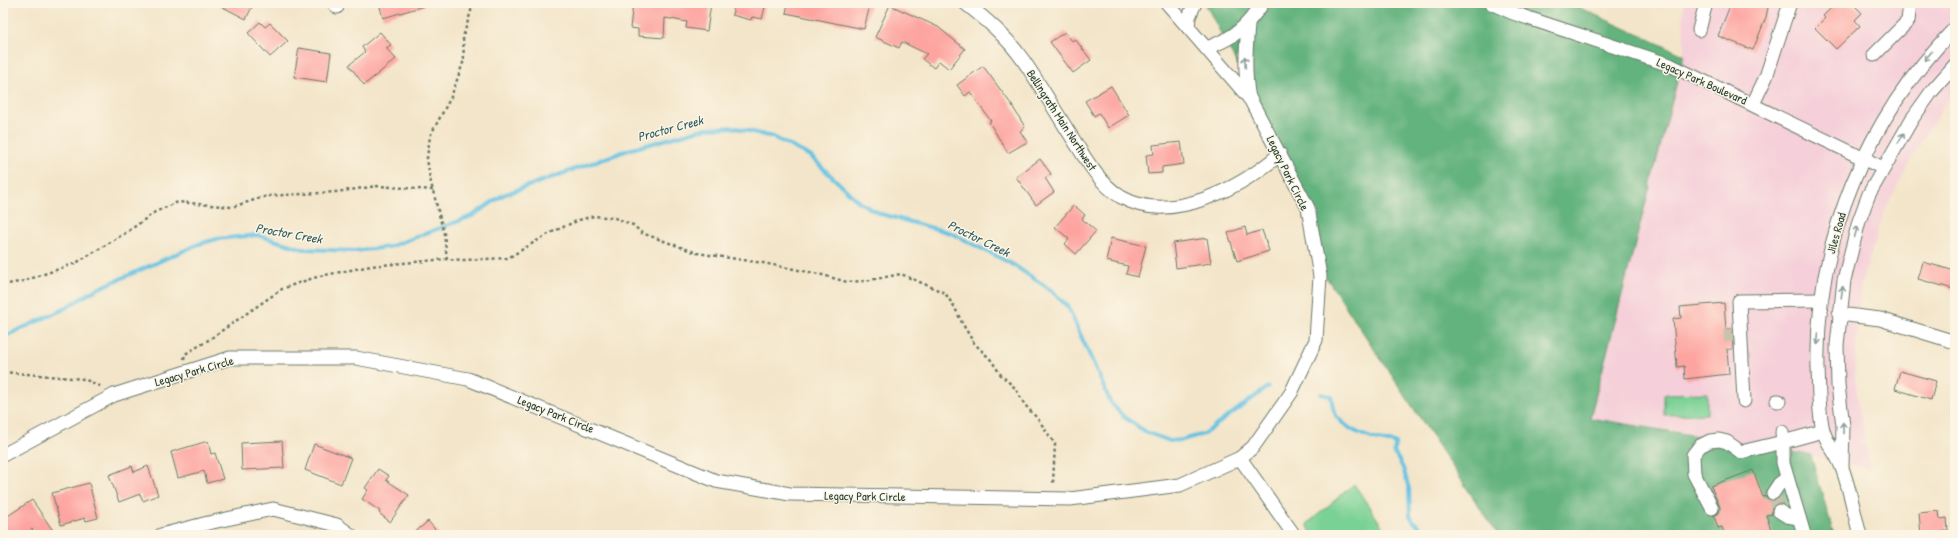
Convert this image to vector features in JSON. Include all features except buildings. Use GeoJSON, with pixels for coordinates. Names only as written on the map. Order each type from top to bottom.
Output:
{"type":"FeatureCollection","features":[{"type":"Feature","properties":{"kind":"street","name":"Bellingrath Main Northwest"},"geometry":{"type":"LineString","coordinates":[[965,3],[995,26],[1022,58],[1093,172],[1120,196],[1142,206],[1167,206],[1200,202],[1231,188],[1261,171],[1280,154]]}},
{"type":"Feature","properties":{"kind":"street","name":"Legacy Park Circle"},"geometry":{"type":"LineString","coordinates":[[3,455],[114,395],[230,358],[356,358],[468,379],[716,481],[790,494],[1070,498],[1180,485],[1240,458],[1253,446],[1291,393],[1316,340],[1320,276],[1308,208],[1250,99],[1208,48],[1167,3]]}},
{"type":"Feature","properties":{"kind":"street"},"geometry":{"type":"LineString","coordinates":[[1188,27],[1189,17],[1194,3]]}},
{"type":"Feature","properties":{"kind":"street"},"geometry":{"type":"LineString","coordinates":[[1208,48],[1228,40],[1248,25],[1263,3]]}},
{"type":"Feature","properties":{"kind":"street","name":"Legacy Park Boulevard"},"geometry":{"type":"LineString","coordinates":[[1491,3],[1513,13],[1670,64],[1883,168]]}},
{"type":"Feature","properties":{"kind":"street"},"geometry":{"type":"LineString","coordinates":[[1699,30],[1706,3]]}},
{"type":"Feature","properties":{"kind":"street"},"geometry":{"type":"LineString","coordinates":[[1753,104],[1766,77],[1790,3]]}},
{"type":"Feature","properties":{"kind":"street"},"geometry":{"type":"LineString","coordinates":[[1874,55],[1908,21],[1910,3]]}},
{"type":"Feature","properties":{"kind":"street"},"geometry":{"type":"LineString","coordinates":[[1248,25],[1245,55],[1246,84],[1250,99]]}},
{"type":"Feature","properties":{"kind":"street","name":"Jiles Road"},"geometry":{"type":"LineString","coordinates":[[1860,535],[1842,467],[1823,431],[1819,393],[1818,356],[1822,300],[1830,248],[1846,198],[1864,158],[1886,118],[1914,74],[1955,28]]}},
{"type":"Feature","properties":{"kind":"street","name":"Jiles Road"},"geometry":{"type":"LineString","coordinates":[[1842,467],[1843,426],[1838,385],[1837,345],[1839,314],[1844,280],[1859,221],[1869,194],[1912,119],[1932,91],[1955,65]]}},
{"type":"Feature","properties":{"kind":"street"},"geometry":{"type":"LineString","coordinates":[[1744,402],[1739,301],[1822,300]]}},
{"type":"Feature","properties":{"kind":"street"},"geometry":{"type":"LineString","coordinates":[[1839,314],[1880,319],[1955,342]]}},
{"type":"Feature","properties":{"kind":"street"},"geometry":{"type":"LineString","coordinates":[[1730,329],[1740,315]]}},
{"type":"Feature","properties":{"kind":"street"},"geometry":{"type":"LineString","coordinates":[[1731,349],[1742,362]]}},
{"type":"Feature","properties":{"kind":"street"},"geometry":{"type":"LineString","coordinates":[[1712,508],[1694,474],[1693,455],[1696,450],[1710,441],[1719,440],[1727,442],[1741,452],[1782,437],[1823,431]]}},
{"type":"Feature","properties":{"kind":"street"},"geometry":{"type":"LineString","coordinates":[[1782,437],[1783,463],[1804,534]]}},
{"type":"Feature","properties":{"kind":"street"},"geometry":{"type":"LineString","coordinates":[[1240,458],[1294,535]]}},
{"type":"Feature","properties":{"kind":"street"},"geometry":{"type":"LineString","coordinates":[[1773,493],[1779,484],[1787,478]]}},
{"type":"Feature","properties":{"kind":"street"},"geometry":{"type":"LineString","coordinates":[[161,535],[208,522],[273,509],[337,525],[351,535]]}},
{"type":"Feature","properties":{"kind":"street"},"geometry":{"type":"LineString","coordinates":[[1779,511],[1787,516],[1799,518]]}},
{"type":"Feature","properties":{"kind":"path"},"geometry":{"type":"LineString","coordinates":[[447,259],[444,234],[427,158],[430,136],[451,96],[464,60],[463,37],[472,3]]}},
{"type":"Feature","properties":{"kind":"path"},"geometry":{"type":"LineString","coordinates":[[3,285],[24,281],[76,263],[127,232],[155,212],[178,202],[232,207],[267,196],[336,192],[377,186],[433,190]]}},
{"type":"Feature","properties":{"kind":"path"},"geometry":{"type":"LineString","coordinates":[[183,362],[185,354],[204,343],[282,289],[320,276],[371,266],[447,259],[464,260],[508,258],[550,233],[579,220],[594,216],[615,218],[633,225],[642,232],[697,253],[763,262],[819,274],[847,282],[865,282],[900,274],[945,293],[974,343],[991,360],[1001,375],[1014,388],[1025,405],[1038,418],[1055,444],[1053,483]]}},
{"type":"Feature","properties":{"kind":"path"},"geometry":{"type":"LineString","coordinates":[[3,372],[84,379],[103,388]]}},
{"type":"Feature","properties":{"kind":"shaded area"},"geometry":{"type":"Polygon","coordinates":[[[1683,3],[1955,3],[1955,89],[1921,142],[1886,207],[1861,284],[1854,375],[1870,469],[1811,455],[1590,418],[1684,55],[1683,3]]]}},
{"type":"Feature","properties":{"kind":"green space"},"geometry":{"type":"Polygon","coordinates":[[[1209,3],[1569,3],[1684,55],[1590,418],[1811,455],[1834,535],[1498,535],[1322,271],[1288,161],[1206,5],[1209,3]]]}},
{"type":"Feature","properties":{"kind":"green space"},"geometry":{"type":"Polygon","coordinates":[[[1707,393],[1707,414],[1664,415],[1664,394],[1707,393]]]}},
{"type":"Feature","properties":{"kind":"green space"},"geometry":{"type":"Polygon","coordinates":[[[1354,484],[1388,535],[1312,535],[1307,524],[1354,484]]]}},
{"type":"Feature","properties":{"kind":"waterway","name":"Proctor Creek"},"geometry":{"type":"LineString","coordinates":[[3,337],[62,310],[95,290],[199,244],[217,239],[257,235],[304,249],[355,251],[389,247],[472,216],[503,195],[628,150],[707,128],[732,127],[773,137],[810,156],[860,203],[881,214],[951,233],[1012,264],[1051,290],[1068,307],[1111,403],[1124,417],[1146,432],[1170,441],[1182,440],[1204,434],[1268,387]]}},
{"type":"Feature","properties":{"kind":"waterway","name":"Proctor Creek"},"geometry":{"type":"LineString","coordinates":[[1321,394],[1331,396],[1337,417],[1349,428],[1372,438],[1396,443],[1394,452],[1403,468],[1409,489],[1410,515],[1413,521],[1428,535]]}},
{"type":"Feature","properties":{"kind":"tunnel"},"geometry":{"type":"LineString","coordinates":[[1730,329],[1731,349]]}},
{"type":"Feature","properties":{"kind":"tunnel"},"geometry":{"type":"LineString","coordinates":[[1773,493],[1779,511]]}}]}
